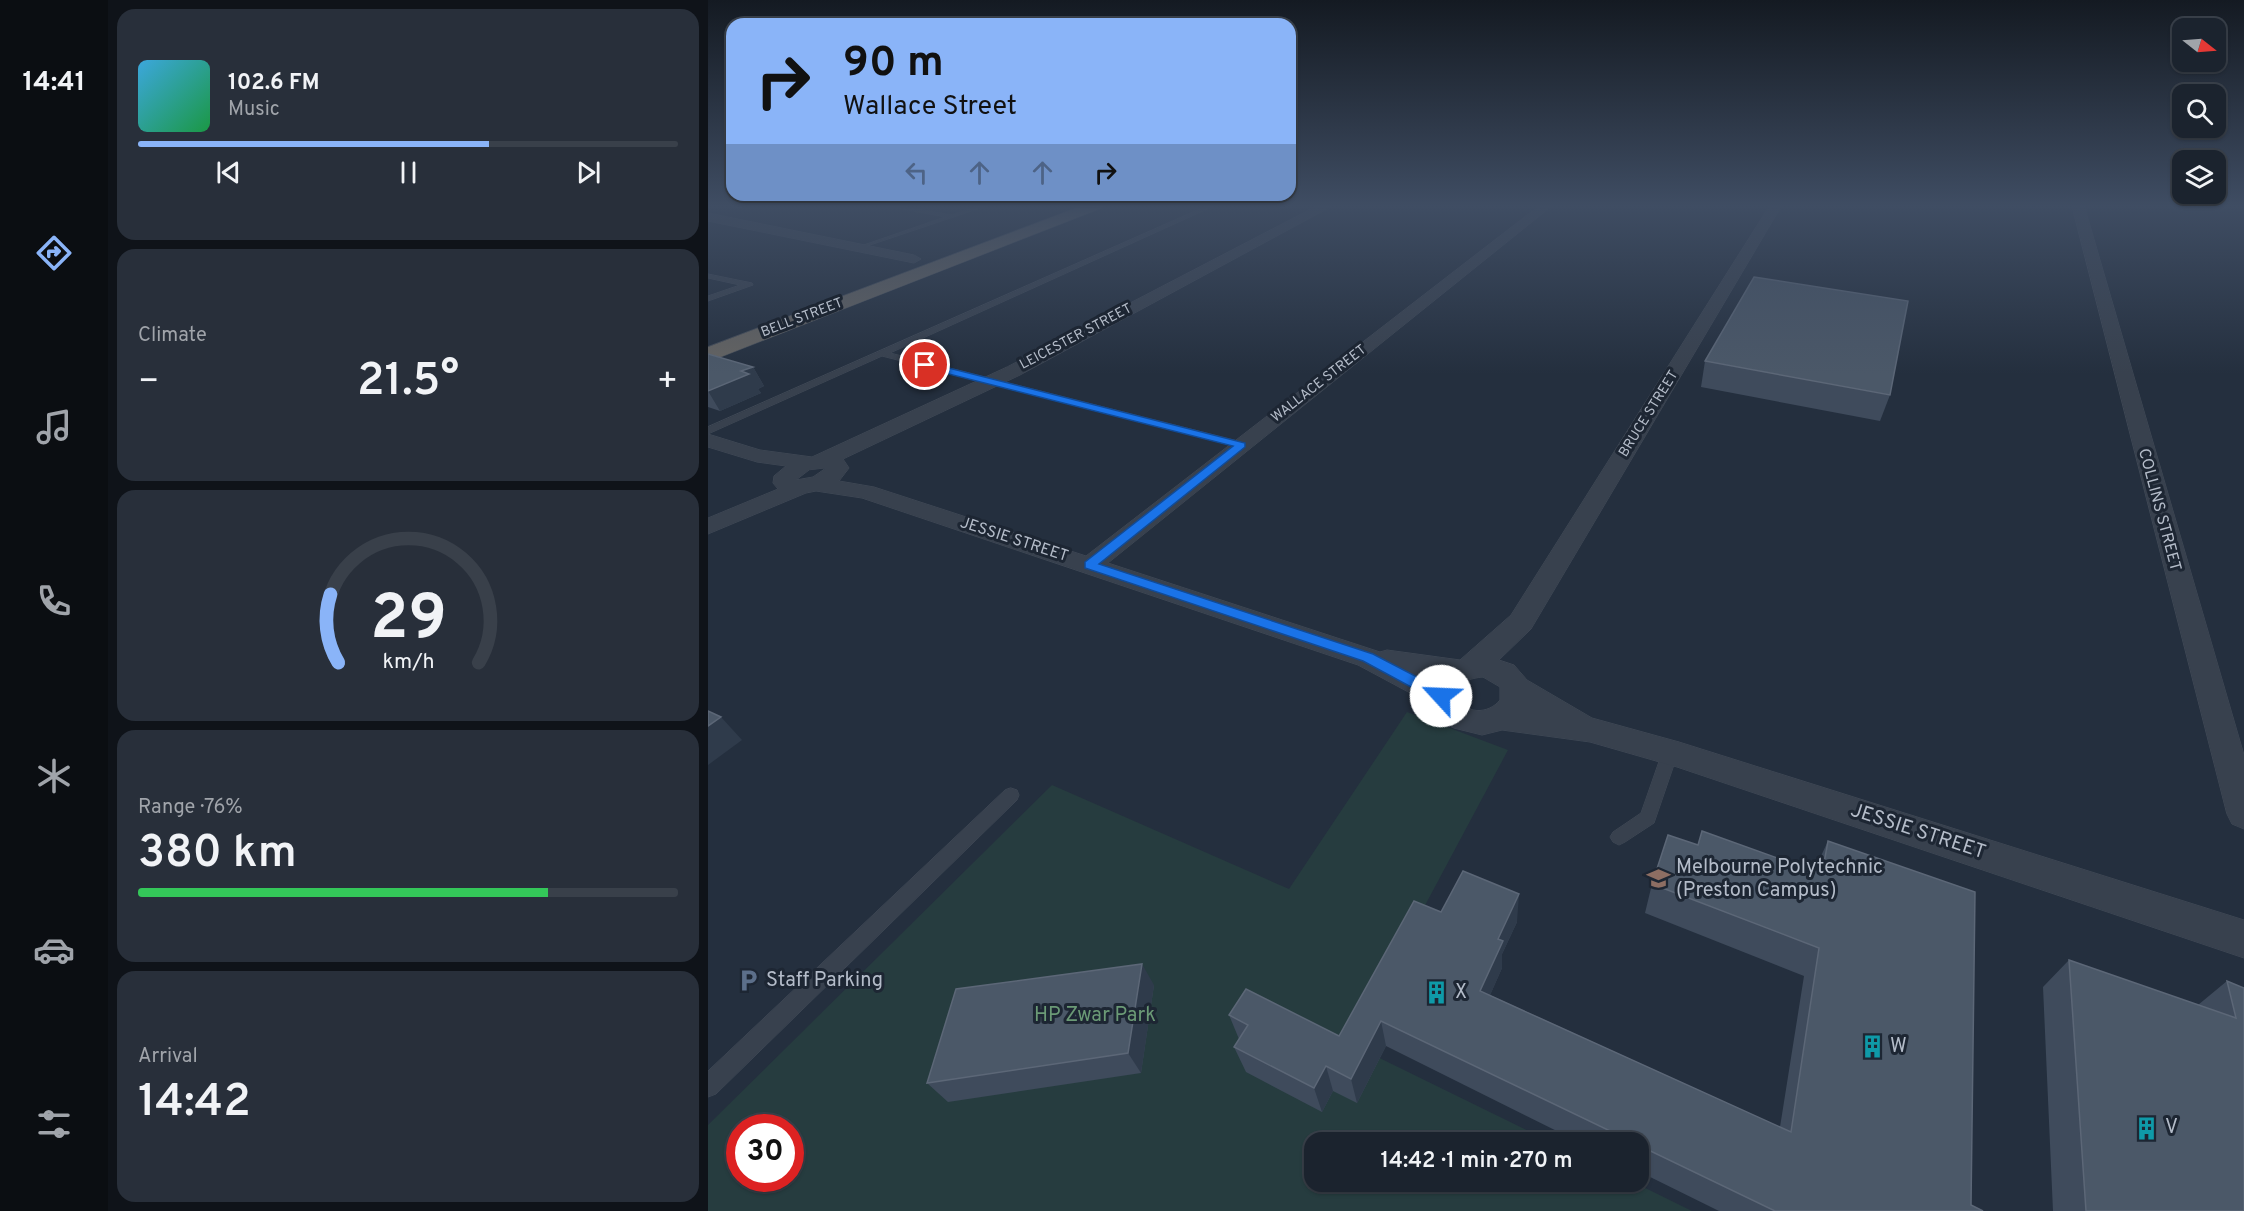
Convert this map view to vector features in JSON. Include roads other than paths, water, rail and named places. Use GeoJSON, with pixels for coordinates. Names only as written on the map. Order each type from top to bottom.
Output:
{"type":"FeatureCollection","features":[{"type":"Feature","properties":{"kind":"highway","name":"BELL STREET"},"geometry":{"type":"LineString","coordinates":[[741,323],[907,262]]}},
{"type":"Feature","properties":{"kind":"highway","name":"BELL STREET"},"geometry":{"type":"LineString","coordinates":[[708,355],[950,262]]}},
{"type":"Feature","properties":{"kind":"street","name":"LEICESTER STREET"},"geometry":{"type":"LineString","coordinates":[[718,522],[1220,262]]}},
{"type":"Feature","properties":{"kind":"street","name":"WALLACE STREET"},"geometry":{"type":"LineString","coordinates":[[1090,565],[1476,262]]}},
{"type":"Feature","properties":{"kind":"street","name":"BRUCE STREET"},"geometry":{"type":"LineString","coordinates":[[1467,668],[1521,622],[1741,262]]}},
{"type":"Feature","properties":{"kind":"street","name":"COLLINS STREET"},"geometry":{"type":"LineString","coordinates":[[2093,262],[2244,814]]}},
{"type":"Feature","properties":{"kind":"street","name":"JESSIE STREET"},"geometry":{"type":"LineString","coordinates":[[708,440],[1368,658],[1441,696]]}},
{"type":"Feature","properties":{"kind":"street","name":"JESSIE STREET"},"geometry":{"type":"LineString","coordinates":[[757,456],[768,467],[811,473]]}},
{"type":"Feature","properties":{"kind":"street","name":"BRUCE STREET"},"geometry":{"type":"LineString","coordinates":[[1514,683],[1521,622]]}},
{"type":"Feature","properties":{"kind":"street","name":"JESSIE STREET"},"geometry":{"type":"LineString","coordinates":[[1368,658],[1467,668]]}},
{"type":"Feature","properties":{"kind":"street"},"geometry":{"type":"LineString","coordinates":[[1467,668],[1495,668],[1514,683],[1518,696],[1515,705],[1501,718],[1483,722],[1465,720],[1450,712],[1443,704],[1441,696],[1445,681],[1467,668]]}},
{"type":"Feature","properties":{"kind":"street","name":"JESSIE STREET"},"geometry":{"type":"LineString","coordinates":[[1514,683],[1590,730]]}},
{"type":"Feature","properties":{"kind":"street","name":"JESSIE STREET"},"geometry":{"type":"LineString","coordinates":[[1501,718],[1590,730],[1670,753],[2244,939]]}},
{"type":"Feature","properties":{"kind":"lane"},"geometry":{"type":"LineString","coordinates":[[708,431],[1086,262]]}},
{"type":"Feature","properties":{"kind":"lane"},"geometry":{"type":"LineString","coordinates":[[708,276],[749,285],[708,299]]}},
{"type":"Feature","properties":{"kind":"lane"},"geometry":{"type":"LineString","coordinates":[[879,353],[1242,445]]}},
{"type":"Feature","properties":{"kind":"lane"},"geometry":{"type":"LineString","coordinates":[[1619,837],[1648,818],[1670,753]]}},
{"type":"Feature","properties":{"kind":"lane"},"geometry":{"type":"LineString","coordinates":[[708,1086],[1011,795]]}},
{"type":"Feature","properties":{"kind":"place","name":"Melbourne Polytechnic (Preston Campus)"},"geometry":{"type":"Point","coordinates":[1658,879]}},
{"type":"Feature","properties":{"kind":"place","name":"Staff Parking"},"geometry":{"type":"Point","coordinates":[748,981]}},
{"type":"Feature","properties":{"kind":"place","name":"X"},"geometry":{"type":"Point","coordinates":[1437,993]}},
{"type":"Feature","properties":{"kind":"place","name":"W"},"geometry":{"type":"Point","coordinates":[1872,1047]}},
{"type":"Feature","properties":{"kind":"place","name":"V"},"geometry":{"type":"Point","coordinates":[2147,1128]}},
{"type":"Feature","properties":{"kind":"park label","name":"HP Zwar Park"},"geometry":{"type":"Point","coordinates":[1095,1016]}}]}
